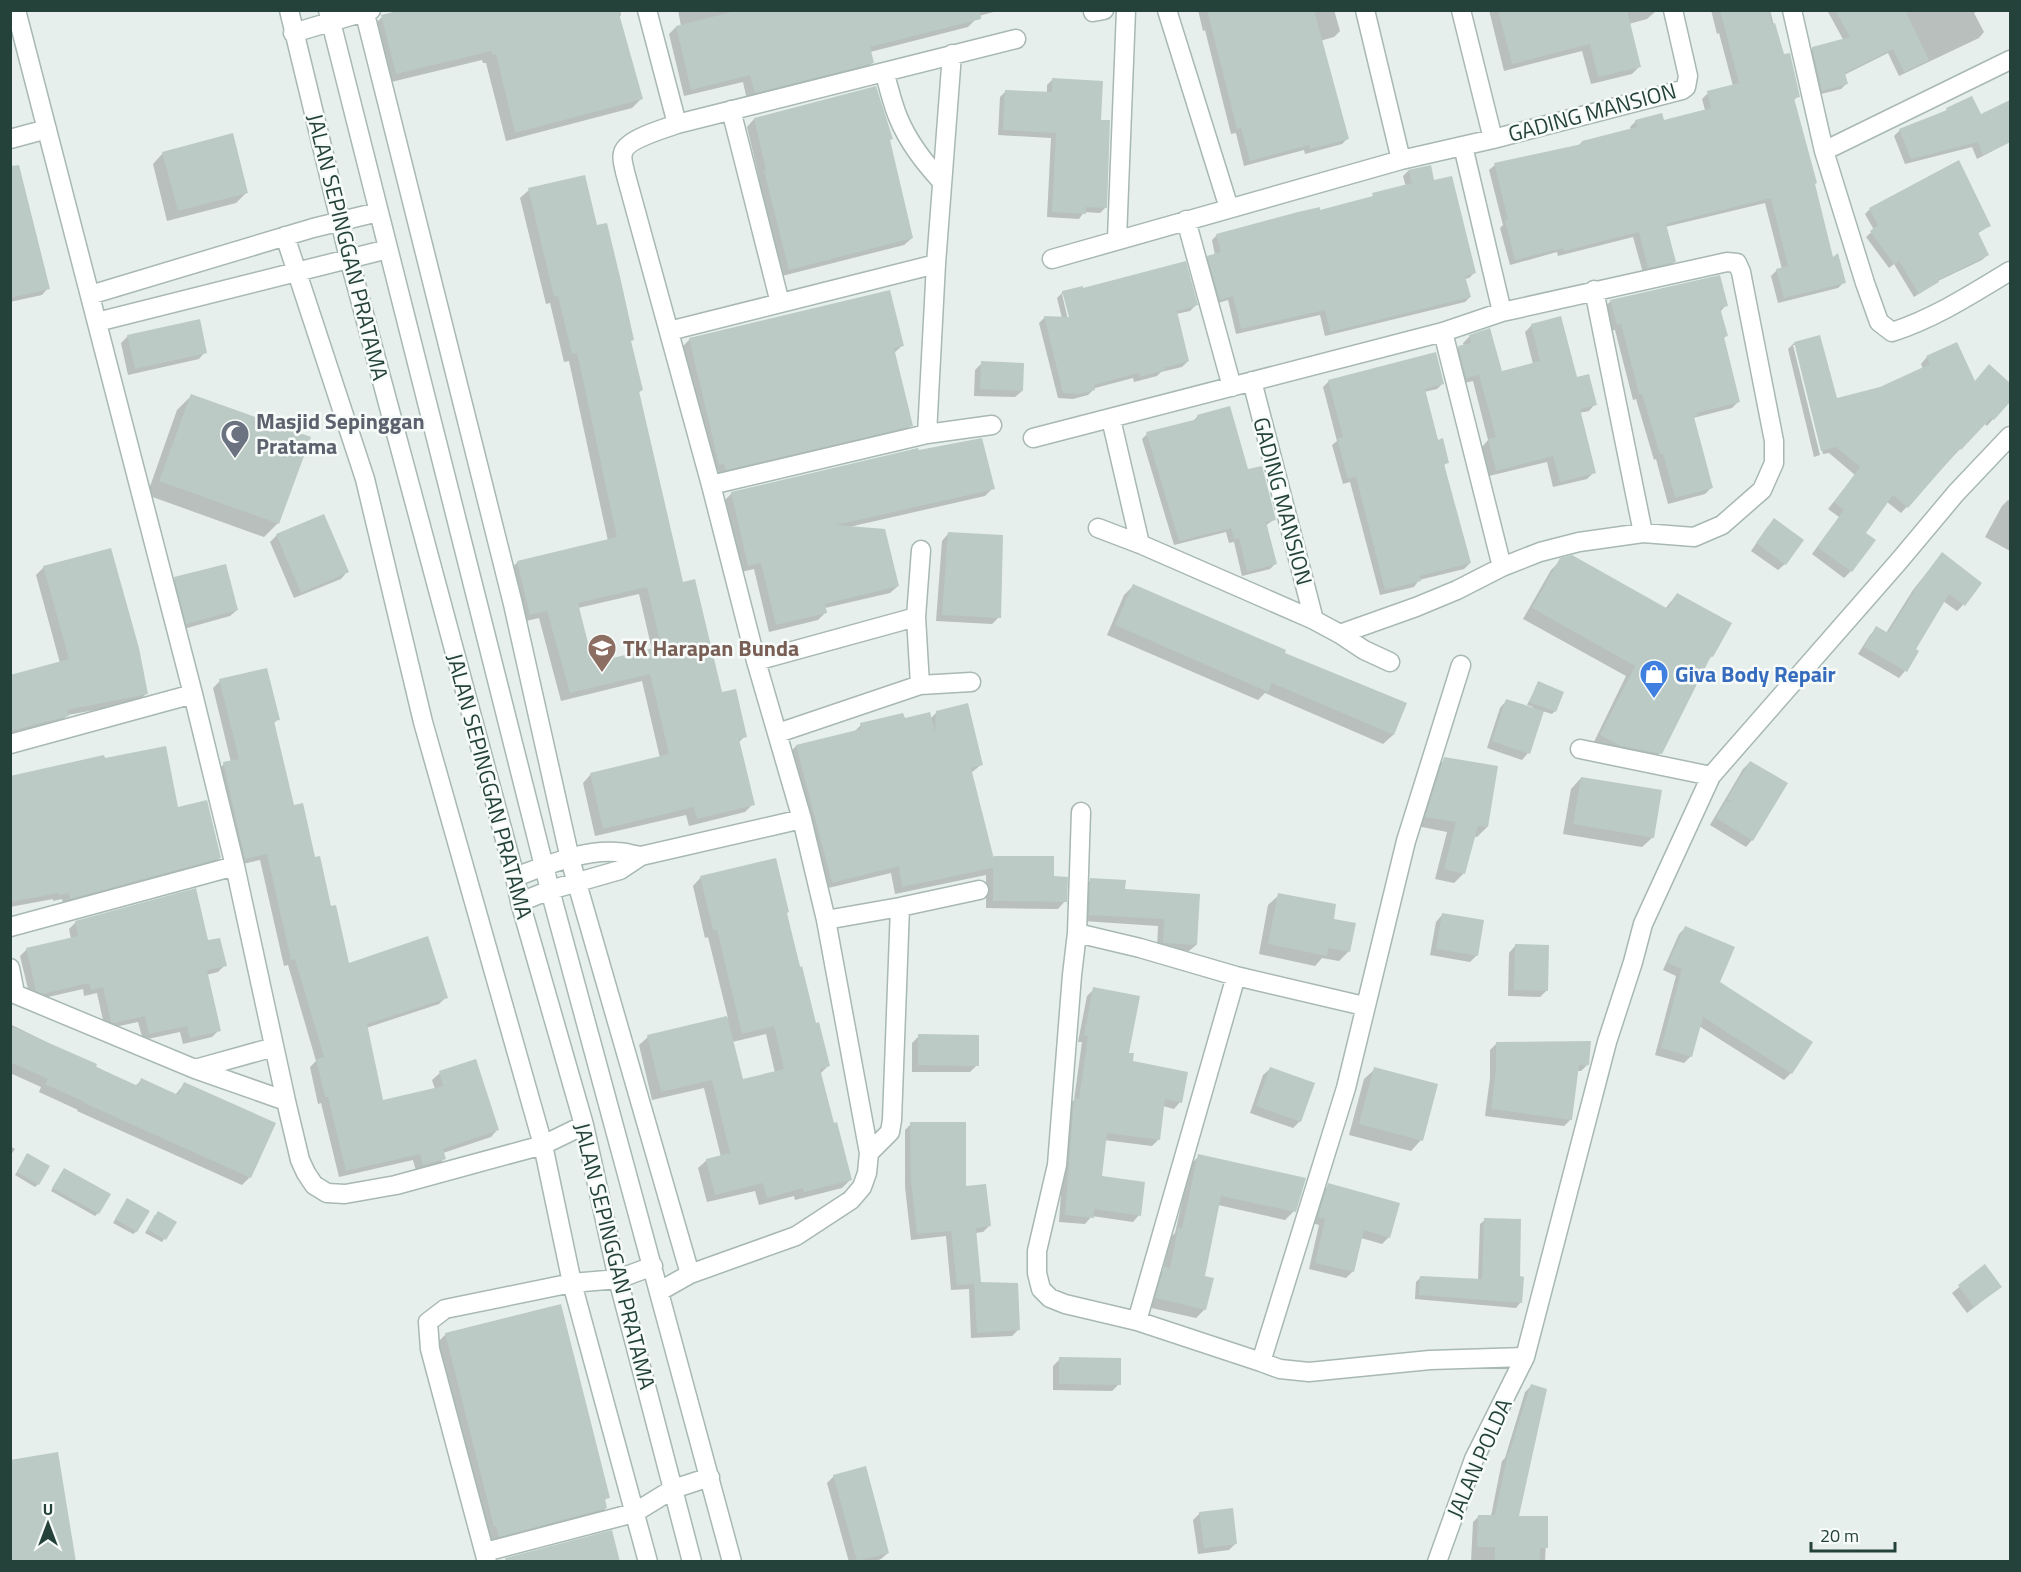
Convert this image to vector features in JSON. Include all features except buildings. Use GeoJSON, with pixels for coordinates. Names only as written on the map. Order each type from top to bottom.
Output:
{"type":"FeatureCollection","features":[{"type":"Feature","properties":{"kind":"street"},"geometry":{"type":"LineString","coordinates":[[16,10],[193,694],[235,866],[286,1101],[300,1160],[306,1173],[314,1185],[327,1193],[345,1194],[396,1185],[543,1145],[584,1125]]}},
{"type":"Feature","properties":{"kind":"street","name":"JALAN SEPINGGAN PRATAMA"},"geometry":{"type":"LineString","coordinates":[[288,10],[342,221],[349,258],[520,902],[584,1125],[618,1279],[692,1562]]}},
{"type":"Feature","properties":{"kind":"street"},"geometry":{"type":"LineString","coordinates":[[647,10],[677,124]]}},
{"type":"Feature","properties":{"kind":"street"},"geometry":{"type":"LineString","coordinates":[[1117,239],[1126,10]]}},
{"type":"Feature","properties":{"kind":"street"},"geometry":{"type":"LineString","coordinates":[[1167,10],[1229,208]]}},
{"type":"Feature","properties":{"kind":"street"},"geometry":{"type":"LineString","coordinates":[[1365,10],[1401,160]]}},
{"type":"Feature","properties":{"kind":"street","name":"GADING MANSION"},"geometry":{"type":"LineString","coordinates":[[1461,10],[1493,139]]}},
{"type":"Feature","properties":{"kind":"street","name":"GADING MANSION"},"geometry":{"type":"LineString","coordinates":[[1052,259],[1401,160],[1493,139],[1682,90],[1686,87],[1688,76],[1673,10]]}},
{"type":"Feature","properties":{"kind":"street"},"geometry":{"type":"LineString","coordinates":[[1792,10],[1824,151],[1879,322],[1892,332],[1941,312],[2010,271]]}},
{"type":"Feature","properties":{"kind":"street"},"geometry":{"type":"LineString","coordinates":[[294,33],[329,16],[366,11],[513,604],[576,884],[690,1274]]}},
{"type":"Feature","properties":{"kind":"street","name":"JALAN SEPINGGAN PRATAMA"},"geometry":{"type":"LineString","coordinates":[[329,16],[550,890],[732,1562]]}},
{"type":"Feature","properties":{"kind":"street"},"geometry":{"type":"LineString","coordinates":[[660,1291],[690,1274],[796,1236],[851,1200],[865,1180],[869,1153],[826,920],[802,819],[756,661],[711,485],[625,172],[623,152],[626,146],[633,141],[677,124],[1016,39]]}},
{"type":"Feature","properties":{"kind":"street"},"geometry":{"type":"LineString","coordinates":[[927,434],[936,264],[952,54]]}},
{"type":"Feature","properties":{"kind":"street"},"geometry":{"type":"LineString","coordinates":[[1824,151],[2010,60]]}},
{"type":"Feature","properties":{"kind":"street"},"geometry":{"type":"LineString","coordinates":[[884,72],[897,116],[911,144],[942,182]]}},
{"type":"Feature","properties":{"kind":"street"},"geometry":{"type":"LineString","coordinates":[[731,110],[780,303]]}},
{"type":"Feature","properties":{"kind":"street"},"geometry":{"type":"LineString","coordinates":[[10,139],[47,129]]}},
{"type":"Feature","properties":{"kind":"street"},"geometry":{"type":"LineString","coordinates":[[1463,146],[1502,312]]}},
{"type":"Feature","properties":{"kind":"street"},"geometry":{"type":"LineString","coordinates":[[90,295],[285,236],[378,212]]}},
{"type":"Feature","properties":{"kind":"street"},"geometry":{"type":"LineString","coordinates":[[1186,220],[1232,387]]}},
{"type":"Feature","properties":{"kind":"street"},"geometry":{"type":"LineString","coordinates":[[285,236],[365,479],[423,722],[543,1145],[572,1282],[648,1562]]}},
{"type":"Feature","properties":{"kind":"street"},"geometry":{"type":"LineString","coordinates":[[97,322],[388,249]]}},
{"type":"Feature","properties":{"kind":"street"},"geometry":{"type":"LineString","coordinates":[[1033,438],[1443,332],[1502,312],[1727,262],[1737,263],[1741,272],[1774,441],[1774,463],[1762,490],[1722,525],[1694,537],[1643,533],[1579,542],[1540,552],[1416,607],[1340,634]]}},
{"type":"Feature","properties":{"kind":"street"},"geometry":{"type":"LineString","coordinates":[[669,331],[936,264]]}},
{"type":"Feature","properties":{"kind":"street"},"geometry":{"type":"LineString","coordinates":[[1594,290],[1643,533]]}},
{"type":"Feature","properties":{"kind":"street"},"geometry":{"type":"LineString","coordinates":[[1443,332],[1502,567]]}},
{"type":"Feature","properties":{"kind":"street","name":"GADING MANSION"},"geometry":{"type":"LineString","coordinates":[[1252,381],[1314,620]]}},
{"type":"Feature","properties":{"kind":"street"},"geometry":{"type":"LineString","coordinates":[[1111,419],[1140,544]]}},
{"type":"Feature","properties":{"kind":"street"},"geometry":{"type":"LineString","coordinates":[[711,485],[927,434],[992,424]]}},
{"type":"Feature","properties":{"kind":"street","name":"JALAN POLDA"},"geometry":{"type":"LineString","coordinates":[[1437,1562],[1474,1459],[1525,1357],[1607,1042],[1634,962],[1643,924],[1710,776],[1956,493],[2010,436]]}},
{"type":"Feature","properties":{"kind":"street","name":"GADING MANSION"},"geometry":{"type":"LineString","coordinates":[[1098,528],[1314,620],[1364,650],[1390,662]]}},
{"type":"Feature","properties":{"kind":"street"},"geometry":{"type":"LineString","coordinates":[[920,685],[916,617],[921,550]]}},
{"type":"Feature","properties":{"kind":"street"},"geometry":{"type":"LineString","coordinates":[[756,661],[916,617]]}},
{"type":"Feature","properties":{"kind":"street"},"geometry":{"type":"LineString","coordinates":[[1261,1362],[1346,1088],[1364,1006],[1406,841],[1461,665]]}},
{"type":"Feature","properties":{"kind":"street"},"geometry":{"type":"LineString","coordinates":[[778,733],[920,685],[971,682]]}},
{"type":"Feature","properties":{"kind":"street"},"geometry":{"type":"LineString","coordinates":[[10,744],[193,694]]}},
{"type":"Feature","properties":{"kind":"street"},"geometry":{"type":"LineString","coordinates":[[1580,749],[1710,776]]}},
{"type":"Feature","properties":{"kind":"street"},"geometry":{"type":"LineString","coordinates":[[1081,812],[1077,933],[1057,1165],[1038,1251],[1041,1289],[1050,1298],[1065,1304],[1137,1321],[1280,1369],[1309,1372],[1430,1360],[1525,1357]]}},
{"type":"Feature","properties":{"kind":"street"},"geometry":{"type":"LineString","coordinates":[[520,902],[550,890],[620,870],[641,856],[802,819]]}},
{"type":"Feature","properties":{"kind":"street"},"geometry":{"type":"LineString","coordinates":[[515,878],[544,866],[570,859],[616,851],[641,856]]}},
{"type":"Feature","properties":{"kind":"street"},"geometry":{"type":"LineString","coordinates":[[10,927],[235,866]]}},
{"type":"Feature","properties":{"kind":"street"},"geometry":{"type":"LineString","coordinates":[[826,920],[979,890]]}},
{"type":"Feature","properties":{"kind":"street"},"geometry":{"type":"LineString","coordinates":[[869,1153],[890,1132],[892,1120],[900,907]]}},
{"type":"Feature","properties":{"kind":"street"},"geometry":{"type":"LineString","coordinates":[[1077,933],[1140,948],[1236,976],[1364,1006]]}},
{"type":"Feature","properties":{"kind":"street"},"geometry":{"type":"LineString","coordinates":[[10,969],[13,993],[195,1069],[286,1101]]}},
{"type":"Feature","properties":{"kind":"street"},"geometry":{"type":"LineString","coordinates":[[1137,1321],[1236,976]]}},
{"type":"Feature","properties":{"kind":"street"},"geometry":{"type":"LineString","coordinates":[[195,1069],[274,1047]]}},
{"type":"Feature","properties":{"kind":"street"},"geometry":{"type":"LineString","coordinates":[[653,1266],[618,1279],[572,1282],[445,1309],[428,1322],[430,1349],[486,1557],[634,1513],[673,1489],[710,1478]]}},
{"type":"Feature","properties":{"kind":"place","name":"Masjid Sepinggan Pratama"},"geometry":{"type":"Point","coordinates":[235,460]}},
{"type":"Feature","properties":{"kind":"place","name":"TK Harapan Bunda"},"geometry":{"type":"Point","coordinates":[602,674]}},
{"type":"Feature","properties":{"kind":"place","name":"Giva Body Repair"},"geometry":{"type":"Point","coordinates":[1654,700]}}]}
